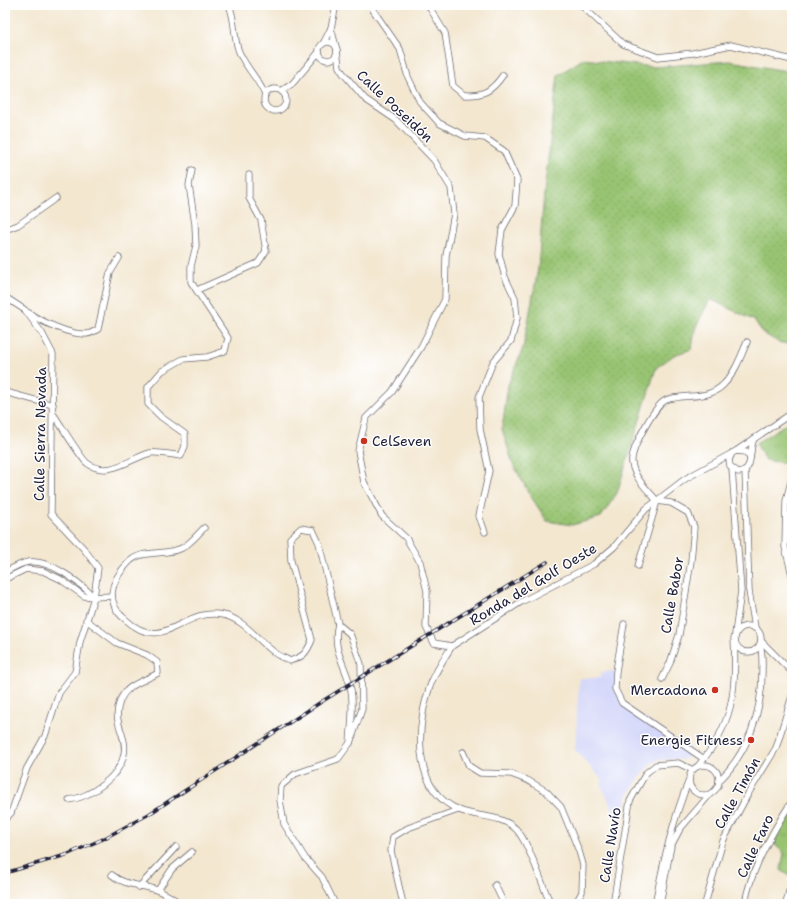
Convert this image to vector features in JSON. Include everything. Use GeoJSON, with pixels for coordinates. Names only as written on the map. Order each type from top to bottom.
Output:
{"type":"FeatureCollection","features":[{"type":"Feature","properties":{"kind":"street"},"geometry":{"type":"LineString","coordinates":[[230,5],[233,12],[239,53],[259,82],[265,95],[264,104],[273,111],[283,108],[286,102],[283,93],[259,82]]}},
{"type":"Feature","properties":{"kind":"street","name":"Calle Poseidón"},"geometry":{"type":"LineString","coordinates":[[323,44],[331,28],[336,5]]}},
{"type":"Feature","properties":{"kind":"street"},"geometry":{"type":"LineString","coordinates":[[372,5],[373,10],[400,50],[408,77],[420,102],[439,123],[465,136],[485,138],[504,152],[517,180],[515,206],[502,230],[499,254],[505,277],[515,298],[517,318],[511,341],[493,362],[479,397],[480,429],[489,471],[479,516],[485,532]]}},
{"type":"Feature","properties":{"kind":"street"},"geometry":{"type":"LineString","coordinates":[[428,5],[445,33],[453,86],[464,96],[479,96],[497,84],[504,75]]}},
{"type":"Feature","properties":{"kind":"street"},"geometry":{"type":"LineString","coordinates":[[581,5],[623,44],[658,57],[693,53],[731,45],[792,60]]}},
{"type":"Feature","properties":{"kind":"street","name":"Calle Poseidón"},"geometry":{"type":"LineString","coordinates":[[331,28],[337,48],[339,67]]}},
{"type":"Feature","properties":{"kind":"street"},"geometry":{"type":"LineString","coordinates":[[283,93],[314,61],[323,44],[332,43],[337,48],[334,57],[314,61]]}},
{"type":"Feature","properties":{"kind":"street"},"geometry":{"type":"LineString","coordinates":[[319,52],[325,59]]}},
{"type":"Feature","properties":{"kind":"street","name":"Calle Poseidón"},"geometry":{"type":"LineString","coordinates":[[325,59],[339,67],[365,99],[396,120],[434,160],[451,188],[454,214],[446,256],[446,299],[421,347],[392,392],[366,418],[358,451],[364,482],[382,516],[406,538],[420,562],[427,591],[426,627],[434,643],[452,646]]}},
{"type":"Feature","properties":{"kind":"street"},"geometry":{"type":"LineString","coordinates":[[265,95],[273,89]]}},
{"type":"Feature","properties":{"kind":"street"},"geometry":{"type":"LineString","coordinates":[[54,415],[86,462],[97,468],[114,467],[151,452],[163,455],[181,456],[185,446],[185,434],[161,417],[148,404],[148,387],[162,371],[183,359],[207,357],[225,351],[228,338],[191,282],[191,266],[196,246],[195,224],[189,185],[192,170]]}},
{"type":"Feature","properties":{"kind":"street"},"geometry":{"type":"LineString","coordinates":[[197,290],[258,263],[266,251],[261,220],[249,198],[249,175]]}},
{"type":"Feature","properties":{"kind":"street"},"geometry":{"type":"LineString","coordinates":[[5,230],[18,225],[56,198]]}},
{"type":"Feature","properties":{"kind":"street"},"geometry":{"type":"LineString","coordinates":[[25,310],[42,322],[70,331],[87,334],[98,329],[110,273],[119,258]]}},
{"type":"Feature","properties":{"kind":"street","name":"Calle Sierra Nevada"},"geometry":{"type":"LineString","coordinates":[[5,297],[25,310],[42,333],[53,354],[54,415],[51,514],[84,549],[98,568],[94,597],[80,642],[75,672],[59,693],[45,736],[26,768],[11,813],[5,819]]}},
{"type":"Feature","properties":{"kind":"street"},"geometry":{"type":"LineString","coordinates":[[638,566],[657,501],[640,481],[632,462],[635,449],[652,415],[665,401],[678,397],[702,396],[713,392],[724,384],[736,365],[747,342]]}},
{"type":"Feature","properties":{"kind":"street"},"geometry":{"type":"LineString","coordinates":[[5,392],[53,405]]}},
{"type":"Feature","properties":{"kind":"street","name":"Ronda del Golf Oeste"},"geometry":{"type":"LineString","coordinates":[[452,646],[521,602],[594,564],[614,547],[646,509],[685,479],[735,451],[792,413]]}},
{"type":"Feature","properties":{"kind":"street"},"geometry":{"type":"LineString","coordinates":[[715,462],[730,466],[738,472],[745,470],[750,465],[750,449],[754,439]]}},
{"type":"Feature","properties":{"kind":"street"},"geometry":{"type":"LineString","coordinates":[[655,904],[667,845],[676,812],[693,770],[704,760],[718,738],[729,714],[735,684],[735,636],[741,591],[729,457],[735,451],[746,452],[750,458]]}},
{"type":"Feature","properties":{"kind":"street"},"geometry":{"type":"LineString","coordinates":[[660,904],[670,846],[680,829],[718,786],[719,781],[744,749],[757,719],[762,688],[762,652],[760,634],[755,628],[749,591],[745,470]]}},
{"type":"Feature","properties":{"kind":"street"},"geometry":{"type":"LineString","coordinates":[[792,477],[786,501],[785,547],[792,575]]}},
{"type":"Feature","properties":{"kind":"street","name":"Calle Babor"},"geometry":{"type":"LineString","coordinates":[[657,501],[671,503],[688,513],[694,528],[691,561],[679,634],[670,663],[662,679]]}},
{"type":"Feature","properties":{"kind":"street"},"geometry":{"type":"LineString","coordinates":[[204,528],[193,539],[180,548],[147,554],[130,560],[119,573],[112,587],[112,596],[117,612],[134,628],[154,634],[172,630],[191,618],[208,613],[223,615],[239,622],[275,653],[290,661],[302,657],[308,650],[312,640],[291,561],[290,538],[301,528],[313,530],[319,543],[338,624],[335,636],[338,653],[351,689],[350,743]]}},
{"type":"Feature","properties":{"kind":"street"},"geometry":{"type":"LineString","coordinates":[[5,572],[25,563],[38,562],[64,572],[94,597]]}},
{"type":"Feature","properties":{"kind":"street"},"geometry":{"type":"LineString","coordinates":[[5,579],[26,569],[42,571],[60,579],[84,596],[112,596]]}},
{"type":"Feature","properties":{"kind":"street"},"geometry":{"type":"LineString","coordinates":[[69,800],[79,798],[112,778],[124,754],[123,738],[116,720],[120,700],[134,683],[158,673],[157,662],[146,655],[117,643],[86,620]]}},
{"type":"Feature","properties":{"kind":"street"},"geometry":{"type":"LineString","coordinates":[[335,904],[322,877],[304,858],[284,824],[280,800],[281,786],[295,774],[338,759],[350,743],[362,709],[361,664],[350,634],[338,624]]}},
{"type":"Feature","properties":{"kind":"street"},"geometry":{"type":"LineString","coordinates":[[624,624],[616,671],[615,689],[622,703],[704,760]]}},
{"type":"Feature","properties":{"kind":"street"},"geometry":{"type":"LineString","coordinates":[[735,636],[744,626],[755,628]]}},
{"type":"Feature","properties":{"kind":"street"},"geometry":{"type":"LineString","coordinates":[[735,636],[737,647],[744,652],[753,651],[760,643]]}},
{"type":"Feature","properties":{"kind":"street"},"geometry":{"type":"LineString","coordinates":[[760,643],[792,672]]}},
{"type":"Feature","properties":{"kind":"street"},"geometry":{"type":"LineString","coordinates":[[452,646],[433,680],[423,710],[420,737],[423,764],[429,782],[442,798],[458,810],[503,821],[517,830],[524,842],[548,898],[554,904]]}},
{"type":"Feature","properties":{"kind":"street","name":"Calle Timón"},"geometry":{"type":"LineString","coordinates":[[705,904],[723,841],[748,794],[776,748],[792,696]]}},
{"type":"Feature","properties":{"kind":"street"},"geometry":{"type":"LineString","coordinates":[[463,752],[469,766],[480,773],[511,774],[527,780],[546,791],[560,807],[579,851],[583,865],[582,892],[578,899],[572,904]]}},
{"type":"Feature","properties":{"kind":"street","name":"Calle Navío"},"geometry":{"type":"LineString","coordinates":[[613,904],[630,801],[646,773],[656,765],[678,764],[693,770]]}},
{"type":"Feature","properties":{"kind":"street"},"geometry":{"type":"LineString","coordinates":[[698,766],[703,765],[712,768],[716,771],[719,781]]}},
{"type":"Feature","properties":{"kind":"street"},"geometry":{"type":"LineString","coordinates":[[689,780],[690,785],[697,792],[701,794],[711,793]]}},
{"type":"Feature","properties":{"kind":"street","name":"Calle Faro"},"geometry":{"type":"LineString","coordinates":[[745,904],[747,893],[770,837],[792,801]]}},
{"type":"Feature","properties":{"kind":"street"},"geometry":{"type":"LineString","coordinates":[[402,904],[391,851],[393,837],[408,828],[458,810]]}},
{"type":"Feature","properties":{"kind":"street"},"geometry":{"type":"LineString","coordinates":[[139,887],[176,847]]}},
{"type":"Feature","properties":{"kind":"street"},"geometry":{"type":"LineString","coordinates":[[158,890],[172,869],[192,852]]}},
{"type":"Feature","properties":{"kind":"street"},"geometry":{"type":"LineString","coordinates":[[112,875],[118,880],[139,887],[158,890],[180,904]]}},
{"type":"Feature","properties":{"kind":"street"},"geometry":{"type":"LineString","coordinates":[[495,885],[504,904]]}},
{"type":"Feature","properties":{"kind":"street"},"geometry":{"type":"LineString","coordinates":[[786,904],[789,891],[792,886]]}},
{"type":"Feature","properties":{"kind":"shaded area"},"geometry":{"type":"Polygon","coordinates":[[[616,671],[615,689],[622,703],[688,748],[687,757],[684,760],[658,760],[652,763],[644,771],[627,796],[626,807],[615,814],[602,787],[602,780],[575,750],[579,678],[600,678],[601,672],[616,671]]]}},
{"type":"Feature","properties":{"kind":"green space"},"geometry":{"type":"Polygon","coordinates":[[[583,59],[654,67],[730,61],[792,72],[792,345],[778,342],[763,333],[755,321],[710,299],[695,329],[692,349],[674,355],[656,368],[617,493],[601,517],[572,525],[547,521],[530,495],[513,464],[502,429],[508,385],[523,348],[538,269],[544,193],[558,75],[583,59]]]}},
{"type":"Feature","properties":{"kind":"green space"},"geometry":{"type":"Polygon","coordinates":[[[792,420],[792,448],[785,463],[765,460],[756,443],[792,420]]]}},
{"type":"Feature","properties":{"kind":"green space"},"geometry":{"type":"Polygon","coordinates":[[[792,813],[791,877],[781,870],[784,853],[773,843],[792,813]]]}},
{"type":"Feature","properties":{"kind":"railway"},"geometry":{"type":"LineString","coordinates":[[5,873],[66,855],[103,839],[149,814],[321,702],[547,562]]}},
{"type":"Feature","properties":{"kind":"place","name":"CelSeven"},"geometry":{"type":"Point","coordinates":[364,441]}},
{"type":"Feature","properties":{"kind":"place","name":"Mercadona"},"geometry":{"type":"Point","coordinates":[715,690]}},
{"type":"Feature","properties":{"kind":"place","name":"Energie Fitness"},"geometry":{"type":"Point","coordinates":[751,740]}}]}
